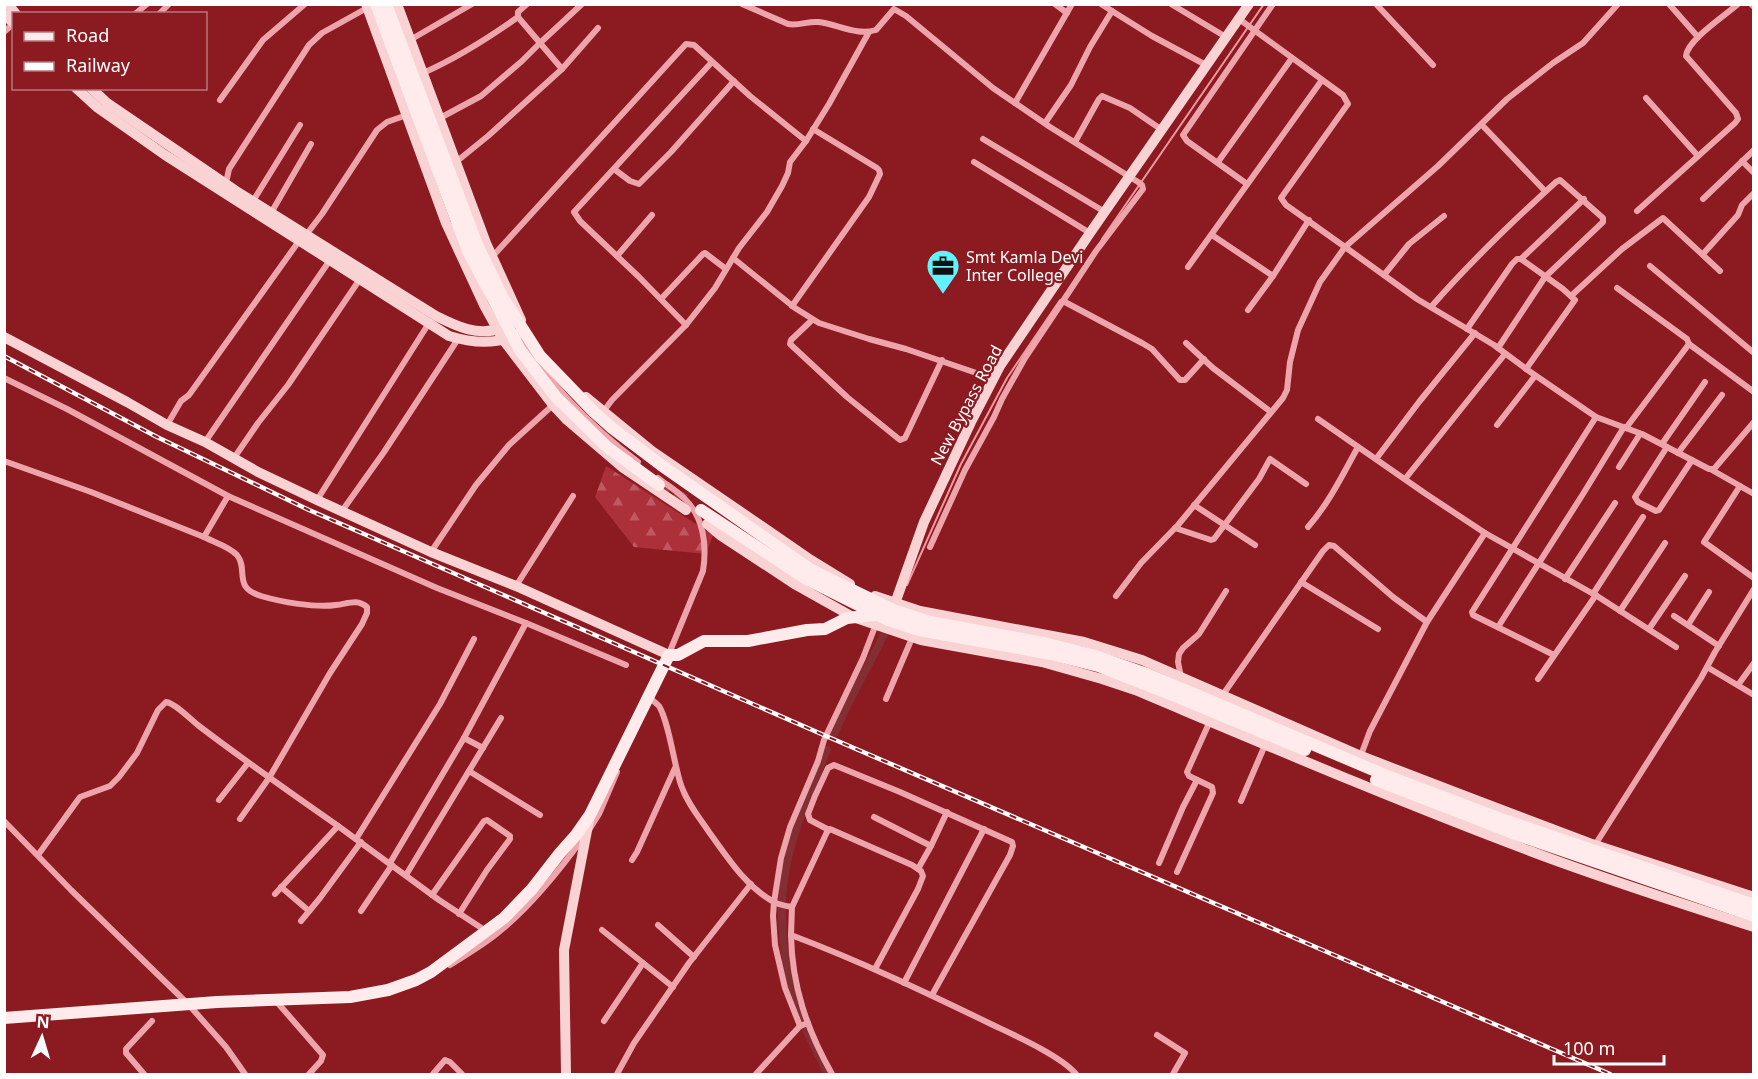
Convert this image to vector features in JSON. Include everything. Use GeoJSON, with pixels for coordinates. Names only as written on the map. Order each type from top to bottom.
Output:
{"type":"FeatureCollection","features":[{"type":"Feature","properties":{"kind":"main road"},"geometry":{"type":"LineString","coordinates":[[396,5],[492,257],[517,309],[512,331]]}},
{"type":"Feature","properties":{"kind":"main road"},"geometry":{"type":"LineString","coordinates":[[396,5],[478,247],[503,298],[520,350],[556,397],[607,447],[659,485]]}},
{"type":"Feature","properties":{"kind":"main road"},"geometry":{"type":"LineString","coordinates":[[370,6],[468,251],[553,405],[589,440],[622,467],[686,510]]}},
{"type":"Feature","properties":{"kind":"main road"},"geometry":{"type":"LineString","coordinates":[[370,6],[446,224],[484,305],[540,356],[612,428],[661,465],[811,570],[885,617],[912,638],[1042,662],[1135,690],[1360,785],[1530,851],[1600,877],[1754,927]]}},
{"type":"Feature","properties":{"kind":"main road","name":"New Bypass Road"},"geometry":{"type":"LineString","coordinates":[[885,617],[924,522],[946,495],[971,422],[1000,366],[1105,212],[1136,181],[1162,130],[1206,65],[1226,38],[1248,26],[1245,6]]}},
{"type":"Feature","properties":{"kind":"main road"},"geometry":{"type":"LineString","coordinates":[[94,92],[271,213],[330,260],[429,323],[478,332],[512,331]]}},
{"type":"Feature","properties":{"kind":"main road"},"geometry":{"type":"LineString","coordinates":[[94,92],[127,130],[302,238],[400,294],[458,339],[481,342],[512,331]]}},
{"type":"Feature","properties":{"kind":"main road"},"geometry":{"type":"LineString","coordinates":[[4,337],[167,425],[317,500],[669,655],[678,655],[704,641],[748,641],[825,629],[843,619],[853,617],[885,617],[930,622],[1044,643],[1092,655],[1147,674],[1385,775],[1482,812],[1754,905]]}},
{"type":"Feature","properties":{"kind":"main road"},"geometry":{"type":"LineString","coordinates":[[556,373],[570,382],[652,451],[811,560],[851,584],[885,617]]}},
{"type":"Feature","properties":{"kind":"main road"},"geometry":{"type":"LineString","coordinates":[[701,510],[806,579],[885,617],[919,630],[1051,654],[1098,666],[1490,825],[1754,916]]}},
{"type":"Feature","properties":{"kind":"main road"},"geometry":{"type":"LineString","coordinates":[[706,524],[720,536],[796,585],[853,617]]}},
{"type":"Feature","properties":{"kind":"main road"},"geometry":{"type":"LineString","coordinates":[[885,617],[920,611],[1084,642],[1142,660],[1361,755],[1596,845],[1754,897]]}},
{"type":"Feature","properties":{"kind":"main road"},"geometry":{"type":"LineString","coordinates":[[4,1018],[359,995],[388,990],[431,972],[504,918],[532,889],[576,835],[590,815],[669,655]]}},
{"type":"Feature","properties":{"kind":"main road"},"geometry":{"type":"LineString","coordinates":[[566,1074],[564,950],[590,815]]}},
{"type":"Feature","properties":{"kind":"street"},"geometry":{"type":"LineString","coordinates":[[220,100],[263,40],[305,4]]}},
{"type":"Feature","properties":{"kind":"street"},"geometry":{"type":"LineString","coordinates":[[410,40],[471,4]]}},
{"type":"Feature","properties":{"kind":"street"},"geometry":{"type":"LineString","coordinates":[[526,4],[518,12],[518,17],[562,69]]}},
{"type":"Feature","properties":{"kind":"street"},"geometry":{"type":"LineString","coordinates":[[440,118],[481,96],[582,4]]}},
{"type":"Feature","properties":{"kind":"street"},"geometry":{"type":"LineString","coordinates":[[742,4],[752,6],[793,25],[815,21],[862,32],[876,30],[896,7],[993,88],[1136,181],[1143,189],[1096,251],[1030,351],[946,495],[930,546]]}},
{"type":"Feature","properties":{"kind":"street"},"geometry":{"type":"LineString","coordinates":[[1055,4],[1067,13]]}},
{"type":"Feature","properties":{"kind":"street"},"geometry":{"type":"LineString","coordinates":[[1015,103],[1072,4]]}},
{"type":"Feature","properties":{"kind":"street"},"geometry":{"type":"LineString","coordinates":[[1101,4],[1152,36],[1206,65]]}},
{"type":"Feature","properties":{"kind":"street"},"geometry":{"type":"LineString","coordinates":[[1171,4],[1226,38]]}},
{"type":"Feature","properties":{"kind":"street"},"geometry":{"type":"LineString","coordinates":[[1247,184],[1187,141],[1183,135],[1248,26],[1273,4]]}},
{"type":"Feature","properties":{"kind":"street"},"geometry":{"type":"LineString","coordinates":[[1376,4],[1433,65]]}},
{"type":"Feature","properties":{"kind":"street"},"geometry":{"type":"LineString","coordinates":[[1116,597],[1141,563],[1175,528],[1283,398],[1287,390],[1290,362],[1298,330],[1320,282],[1345,246],[1438,166],[1507,99],[1583,43],[1618,4]]}},
{"type":"Feature","properties":{"kind":"street"},"geometry":{"type":"LineString","coordinates":[[1669,4],[1698,37]]}},
{"type":"Feature","properties":{"kind":"street"},"geometry":{"type":"LineString","coordinates":[[1637,211],[1738,118],[1686,56],[1686,52],[1698,37],[1738,4]]}},
{"type":"Feature","properties":{"kind":"street"},"geometry":{"type":"LineString","coordinates":[[226,183],[229,169],[309,45],[322,33],[370,6]]}},
{"type":"Feature","properties":{"kind":"street"},"geometry":{"type":"LineString","coordinates":[[1045,123],[1071,85],[1112,11]]}},
{"type":"Feature","properties":{"kind":"street"},"geometry":{"type":"LineString","coordinates":[[423,73],[456,57],[518,17]]}},
{"type":"Feature","properties":{"kind":"street"},"geometry":{"type":"LineString","coordinates":[[1248,26],[1343,95],[1348,104],[1281,198],[1286,205],[1384,275],[1498,348],[1596,417],[1664,445],[1754,494]]}},
{"type":"Feature","properties":{"kind":"street"},"geometry":{"type":"LineString","coordinates":[[456,162],[562,69],[598,28]]}},
{"type":"Feature","properties":{"kind":"street"},"geometry":{"type":"LineString","coordinates":[[603,411],[686,325],[715,288],[726,268],[767,212],[788,173],[790,162],[806,141],[869,32]]}},
{"type":"Feature","properties":{"kind":"street"},"geometry":{"type":"LineString","coordinates":[[492,257],[688,43],[694,45],[806,141]]}},
{"type":"Feature","properties":{"kind":"street"},"geometry":{"type":"LineString","coordinates":[[1218,162],[1292,58]]}},
{"type":"Feature","properties":{"kind":"street"},"geometry":{"type":"LineString","coordinates":[[686,325],[580,221],[574,212],[712,62]]}},
{"type":"Feature","properties":{"kind":"street"},"geometry":{"type":"LineString","coordinates":[[1188,267],[1322,80]]}},
{"type":"Feature","properties":{"kind":"street"},"geometry":{"type":"LineString","coordinates":[[614,169],[630,182],[639,184],[671,152],[734,81]]}},
{"type":"Feature","properties":{"kind":"street"},"geometry":{"type":"LineString","coordinates":[[1076,142],[1102,96],[1130,108],[1162,130]]}},
{"type":"Feature","properties":{"kind":"street"},"geometry":{"type":"LineString","coordinates":[[1646,98],[1698,156]]}},
{"type":"Feature","properties":{"kind":"street"},"geometry":{"type":"LineString","coordinates":[[167,425],[342,186],[377,130],[387,122],[407,115]]}},
{"type":"Feature","properties":{"kind":"street"},"geometry":{"type":"LineString","coordinates":[[1482,124],[1545,191]]}},
{"type":"Feature","properties":{"kind":"street"},"geometry":{"type":"LineString","coordinates":[[254,201],[300,125]]}},
{"type":"Feature","properties":{"kind":"street"},"geometry":{"type":"LineString","coordinates":[[792,306],[868,197],[880,174],[877,168],[813,129]]}},
{"type":"Feature","properties":{"kind":"street"},"geometry":{"type":"LineString","coordinates":[[983,139],[1105,212]]}},
{"type":"Feature","properties":{"kind":"street"},"geometry":{"type":"LineString","coordinates":[[271,213],[311,144]]}},
{"type":"Feature","properties":{"kind":"street"},"geometry":{"type":"LineString","coordinates":[[1703,199],[1754,150]]}},
{"type":"Feature","properties":{"kind":"street"},"geometry":{"type":"LineString","coordinates":[[1742,161],[1754,173]]}},
{"type":"Feature","properties":{"kind":"street"},"geometry":{"type":"LineString","coordinates":[[974,162],[1090,233]]}},
{"type":"Feature","properties":{"kind":"street"},"geometry":{"type":"LineString","coordinates":[[1431,307],[1495,239],[1545,191],[1560,180],[1604,218],[1603,222],[1545,277],[1498,348]]}},
{"type":"Feature","properties":{"kind":"street"},"geometry":{"type":"LineString","coordinates":[[1703,254],[1738,215],[1742,205],[1754,193]]}},
{"type":"Feature","properties":{"kind":"street"},"geometry":{"type":"LineString","coordinates":[[1467,329],[1512,264],[1517,259],[1521,259],[1584,200]]}},
{"type":"Feature","properties":{"kind":"street"},"geometry":{"type":"LineString","coordinates":[[617,256],[652,215]]}},
{"type":"Feature","properties":{"kind":"street"},"geometry":{"type":"LineString","coordinates":[[1384,275],[1409,244],[1444,216]]}},
{"type":"Feature","properties":{"kind":"street"},"geometry":{"type":"LineString","coordinates":[[1571,296],[1622,249],[1663,218],[1720,271]]}},
{"type":"Feature","properties":{"kind":"street"},"geometry":{"type":"LineString","coordinates":[[1248,310],[1309,220]]}},
{"type":"Feature","properties":{"kind":"street"},"geometry":{"type":"LineString","coordinates":[[1212,235],[1273,276]]}},
{"type":"Feature","properties":{"kind":"street"},"geometry":{"type":"LineString","coordinates":[[661,299],[703,254],[726,268]]}},
{"type":"Feature","properties":{"kind":"street"},"geometry":{"type":"LineString","coordinates":[[733,258],[812,320],[942,360],[994,379]]}},
{"type":"Feature","properties":{"kind":"street"},"geometry":{"type":"LineString","coordinates":[[1521,259],[1575,300],[1526,369]]}},
{"type":"Feature","properties":{"kind":"street"},"geometry":{"type":"LineString","coordinates":[[205,442],[330,260]]}},
{"type":"Feature","properties":{"kind":"street"},"geometry":{"type":"LineString","coordinates":[[1650,266],[1754,352]]}},
{"type":"Feature","properties":{"kind":"street"},"geometry":{"type":"LineString","coordinates":[[234,458],[288,385],[360,279]]}},
{"type":"Feature","properties":{"kind":"street"},"geometry":{"type":"LineString","coordinates":[[1617,288],[1754,392]]}},
{"type":"Feature","properties":{"kind":"street"},"geometry":{"type":"LineString","coordinates":[[1063,301],[1152,349],[1180,380],[1185,380],[1204,359]]}},
{"type":"Feature","properties":{"kind":"street"},"geometry":{"type":"LineString","coordinates":[[812,320],[791,340],[790,344],[847,397],[900,440],[905,438],[942,360]]}},
{"type":"Feature","properties":{"kind":"street"},"geometry":{"type":"LineString","coordinates":[[317,500],[429,323]]}},
{"type":"Feature","properties":{"kind":"street"},"geometry":{"type":"LineString","coordinates":[[431,972],[449,965],[480,946],[518,915],[568,859],[594,824],[659,679],[703,572],[705,558],[705,543],[700,525],[685,498],[614,444],[576,408],[512,331]]}},
{"type":"Feature","properties":{"kind":"street"},"geometry":{"type":"LineString","coordinates":[[1376,459],[1475,333]]}},
{"type":"Feature","properties":{"kind":"street"},"geometry":{"type":"LineString","coordinates":[[342,510],[384,452],[458,339]]}},
{"type":"Feature","properties":{"kind":"street"},"geometry":{"type":"LineString","coordinates":[[1186,343],[1271,412]]}},
{"type":"Feature","properties":{"kind":"street"},"geometry":{"type":"LineString","coordinates":[[1498,627],[1625,427],[1689,344]]}},
{"type":"Feature","properties":{"kind":"street"},"geometry":{"type":"LineString","coordinates":[[1405,479],[1505,354]]}},
{"type":"Feature","properties":{"kind":"street"},"geometry":{"type":"LineString","coordinates":[[1497,425],[1535,376]]}},
{"type":"Feature","properties":{"kind":"street"},"geometry":{"type":"LineString","coordinates":[[4,378],[228,495],[437,588],[496,610],[626,665]]}},
{"type":"Feature","properties":{"kind":"street"},"geometry":{"type":"LineString","coordinates":[[1692,460],[1659,510],[1656,511],[1636,500],[1635,497],[1664,445],[1705,382]]}},
{"type":"Feature","properties":{"kind":"street"},"geometry":{"type":"LineString","coordinates":[[1678,453],[1722,395]]}},
{"type":"Feature","properties":{"kind":"street"},"geometry":{"type":"LineString","coordinates":[[431,552],[476,485],[509,445],[553,405]]}},
{"type":"Feature","properties":{"kind":"street"},"geometry":{"type":"LineString","coordinates":[[1554,656],[1473,615],[1472,612],[1596,417]]}},
{"type":"Feature","properties":{"kind":"street"},"geometry":{"type":"LineString","coordinates":[[1318,418],[1485,533],[1594,595],[1677,647]]}},
{"type":"Feature","properties":{"kind":"street"},"geometry":{"type":"LineString","coordinates":[[1712,470],[1754,422]]}},
{"type":"Feature","properties":{"kind":"street"},"geometry":{"type":"LineString","coordinates":[[1619,467],[1640,434]]}},
{"type":"Feature","properties":{"kind":"street"},"geometry":{"type":"LineString","coordinates":[[1308,527],[1337,484],[1358,447]]}},
{"type":"Feature","properties":{"kind":"street"},"geometry":{"type":"LineString","coordinates":[[1175,528],[1211,540],[1259,479],[1270,459],[1306,484]]}},
{"type":"Feature","properties":{"kind":"street"},"geometry":{"type":"LineString","coordinates":[[4,461],[91,492],[204,537],[236,553],[247,588],[262,596],[311,605],[328,606],[358,602],[367,607],[362,624],[330,673],[270,778],[240,819]]}},
{"type":"Feature","properties":{"kind":"street"},"geometry":{"type":"LineString","coordinates":[[1740,486],[1704,542],[1754,578]]}},
{"type":"Feature","properties":{"kind":"street"},"geometry":{"type":"LineString","coordinates":[[204,537],[228,495]]}},
{"type":"Feature","properties":{"kind":"street"},"geometry":{"type":"LineString","coordinates":[[516,586],[573,496]]}},
{"type":"Feature","properties":{"kind":"street"},"geometry":{"type":"LineString","coordinates":[[1565,579],[1614,503]]}},
{"type":"Feature","properties":{"kind":"street"},"geometry":{"type":"LineString","coordinates":[[1194,505],[1255,545]]}},
{"type":"Feature","properties":{"kind":"street"},"geometry":{"type":"LineString","coordinates":[[1538,679],[1643,517]]}},
{"type":"Feature","properties":{"kind":"street"},"geometry":{"type":"LineString","coordinates":[[1361,755],[1370,731],[1426,622],[1485,533]]}},
{"type":"Feature","properties":{"kind":"street"},"geometry":{"type":"LineString","coordinates":[[1620,611],[1665,543]]}},
{"type":"Feature","properties":{"kind":"street"},"geometry":{"type":"LineString","coordinates":[[1222,696],[1327,546],[1331,545],[1426,622]]}},
{"type":"Feature","properties":{"kind":"street"},"geometry":{"type":"LineString","coordinates":[[1648,629],[1685,576]]}},
{"type":"Feature","properties":{"kind":"street"},"geometry":{"type":"LineString","coordinates":[[1301,582],[1378,629]]}},
{"type":"Feature","properties":{"kind":"street"},"geometry":{"type":"LineString","coordinates":[[1596,845],[1754,589]]}},
{"type":"Feature","properties":{"kind":"street"},"geometry":{"type":"LineString","coordinates":[[1181,678],[1179,654],[1199,634],[1226,591]]}},
{"type":"Feature","properties":{"kind":"street"},"geometry":{"type":"LineString","coordinates":[[1688,625],[1709,592]]}},
{"type":"Feature","properties":{"kind":"street"},"geometry":{"type":"LineString","coordinates":[[1674,616],[1719,646]]}},
{"type":"Feature","properties":{"kind":"street"},"geometry":{"type":"LineString","coordinates":[[832,1074],[785,988],[775,945],[775,903],[782,858],[790,827],[826,736],[885,617]]}},
{"type":"Feature","properties":{"kind":"street"},"geometry":{"type":"LineString","coordinates":[[361,911],[464,738],[526,623]]}},
{"type":"Feature","properties":{"kind":"street"},"geometry":{"type":"LineString","coordinates":[[886,699],[912,638]]}},
{"type":"Feature","properties":{"kind":"street"},"geometry":{"type":"LineString","coordinates":[[301,921],[358,840],[440,704],[474,639]]}},
{"type":"Feature","properties":{"kind":"street"},"geometry":{"type":"LineString","coordinates":[[1738,685],[1754,663]]}},
{"type":"Feature","properties":{"kind":"street"},"geometry":{"type":"LineString","coordinates":[[1707,667],[1754,695]]}},
{"type":"Feature","properties":{"kind":"street"},"geometry":{"type":"LineString","coordinates":[[648,696],[658,705],[664,717],[675,767],[689,804],[731,862],[751,884],[775,903],[790,907]]}},
{"type":"Feature","properties":{"kind":"street"},"geometry":{"type":"LineString","coordinates":[[38,855],[80,797],[110,786],[119,777],[137,753],[158,710],[166,702],[170,702],[248,763],[486,932]]}},
{"type":"Feature","properties":{"kind":"street"},"geometry":{"type":"LineString","coordinates":[[406,875],[501,718]]}},
{"type":"Feature","properties":{"kind":"street"},"geometry":{"type":"LineString","coordinates":[[1177,872],[1214,793],[1212,787],[1188,774],[1188,768],[1210,721]]}},
{"type":"Feature","properties":{"kind":"street"},"geometry":{"type":"LineString","coordinates":[[464,738],[483,748]]}},
{"type":"Feature","properties":{"kind":"street"},"geometry":{"type":"LineString","coordinates":[[1241,801],[1265,745]]}},
{"type":"Feature","properties":{"kind":"street"},"geometry":{"type":"LineString","coordinates":[[219,800],[248,763]]}},
{"type":"Feature","properties":{"kind":"street"},"geometry":{"type":"LineString","coordinates":[[875,969],[923,876],[912,865],[810,820],[808,817],[815,796],[831,765],[1009,839],[1012,843],[1012,849],[932,996]]}},
{"type":"Feature","properties":{"kind":"street"},"geometry":{"type":"LineString","coordinates":[[632,860],[675,767]]}},
{"type":"Feature","properties":{"kind":"street"},"geometry":{"type":"LineString","coordinates":[[469,771],[540,815]]}},
{"type":"Feature","properties":{"kind":"street"},"geometry":{"type":"LineString","coordinates":[[1159,863],[1197,780]]}},
{"type":"Feature","properties":{"kind":"street"},"geometry":{"type":"LineString","coordinates":[[918,869],[947,813]]}},
{"type":"Feature","properties":{"kind":"street"},"geometry":{"type":"LineString","coordinates":[[874,817],[931,846]]}},
{"type":"Feature","properties":{"kind":"street"},"geometry":{"type":"LineString","coordinates":[[432,895],[484,821],[487,820],[495,825],[510,836],[510,839],[459,914]]}},
{"type":"Feature","properties":{"kind":"street"},"geometry":{"type":"LineString","coordinates":[[4,821],[189,1005],[226,1047],[245,1074]]}},
{"type":"Feature","properties":{"kind":"street"},"geometry":{"type":"LineString","coordinates":[[274,894],[338,826]]}},
{"type":"Feature","properties":{"kind":"street"},"geometry":{"type":"LineString","coordinates":[[904,983],[984,829]]}},
{"type":"Feature","properties":{"kind":"street"},"geometry":{"type":"LineString","coordinates":[[804,1025],[794,979],[790,907],[829,830]]}},
{"type":"Feature","properties":{"kind":"street"},"geometry":{"type":"LineString","coordinates":[[617,1074],[634,1043],[694,957],[751,884]]}},
{"type":"Feature","properties":{"kind":"street"},"geometry":{"type":"LineString","coordinates":[[281,887],[309,911]]}},
{"type":"Feature","properties":{"kind":"street"},"geometry":{"type":"LineString","coordinates":[[658,924],[694,957]]}},
{"type":"Feature","properties":{"kind":"street"},"geometry":{"type":"LineString","coordinates":[[602,930],[673,987]]}},
{"type":"Feature","properties":{"kind":"street"},"geometry":{"type":"LineString","coordinates":[[791,935],[875,969],[1029,1042],[1076,1074]]}},
{"type":"Feature","properties":{"kind":"street"},"geometry":{"type":"LineString","coordinates":[[604,1021],[643,963]]}},
{"type":"Feature","properties":{"kind":"street"},"geometry":{"type":"LineString","coordinates":[[276,1000],[323,1055],[321,1061],[309,1074]]}},
{"type":"Feature","properties":{"kind":"street"},"geometry":{"type":"LineString","coordinates":[[144,1074],[126,1053],[126,1049],[152,1021]]}},
{"type":"Feature","properties":{"kind":"street"},"geometry":{"type":"LineString","coordinates":[[756,1074],[804,1025]]}},
{"type":"Feature","properties":{"kind":"street"},"geometry":{"type":"LineString","coordinates":[[1157,1035],[1185,1053],[1173,1074]]}},
{"type":"Feature","properties":{"kind":"street"},"geometry":{"type":"LineString","coordinates":[[434,1074],[445,1060],[462,1074]]}},
{"type":"Feature","properties":{"kind":"green space"},"geometry":{"type":"Polygon","coordinates":[[[606,466],[713,535],[706,554],[634,547],[595,497],[606,466]]]}},
{"type":"Feature","properties":{"kind":"waterway"},"geometry":{"type":"LineString","coordinates":[[1102,239],[1264,4]]}},
{"type":"Feature","properties":{"kind":"waterway"},"geometry":{"type":"LineString","coordinates":[[907,585],[961,464],[1007,378],[1060,300]]}},
{"type":"Feature","properties":{"kind":"waterway"},"geometry":{"type":"LineString","coordinates":[[834,734],[885,633]]}},
{"type":"Feature","properties":{"kind":"waterway"},"geometry":{"type":"LineString","coordinates":[[827,750],[800,817],[788,858],[782,900],[782,922],[787,967],[798,1010],[828,1074]]}},
{"type":"Feature","properties":{"kind":"tunnel"},"geometry":{"type":"LineString","coordinates":[[659,485],[690,503]]}},
{"type":"Feature","properties":{"kind":"railway"},"geometry":{"type":"LineString","coordinates":[[4,356],[157,437],[309,510],[1610,1074]]}},
{"type":"Feature","properties":{"kind":"place","name":"Smt Kamla Devi Inter College"},"geometry":{"type":"Point","coordinates":[943,295]}}]}
